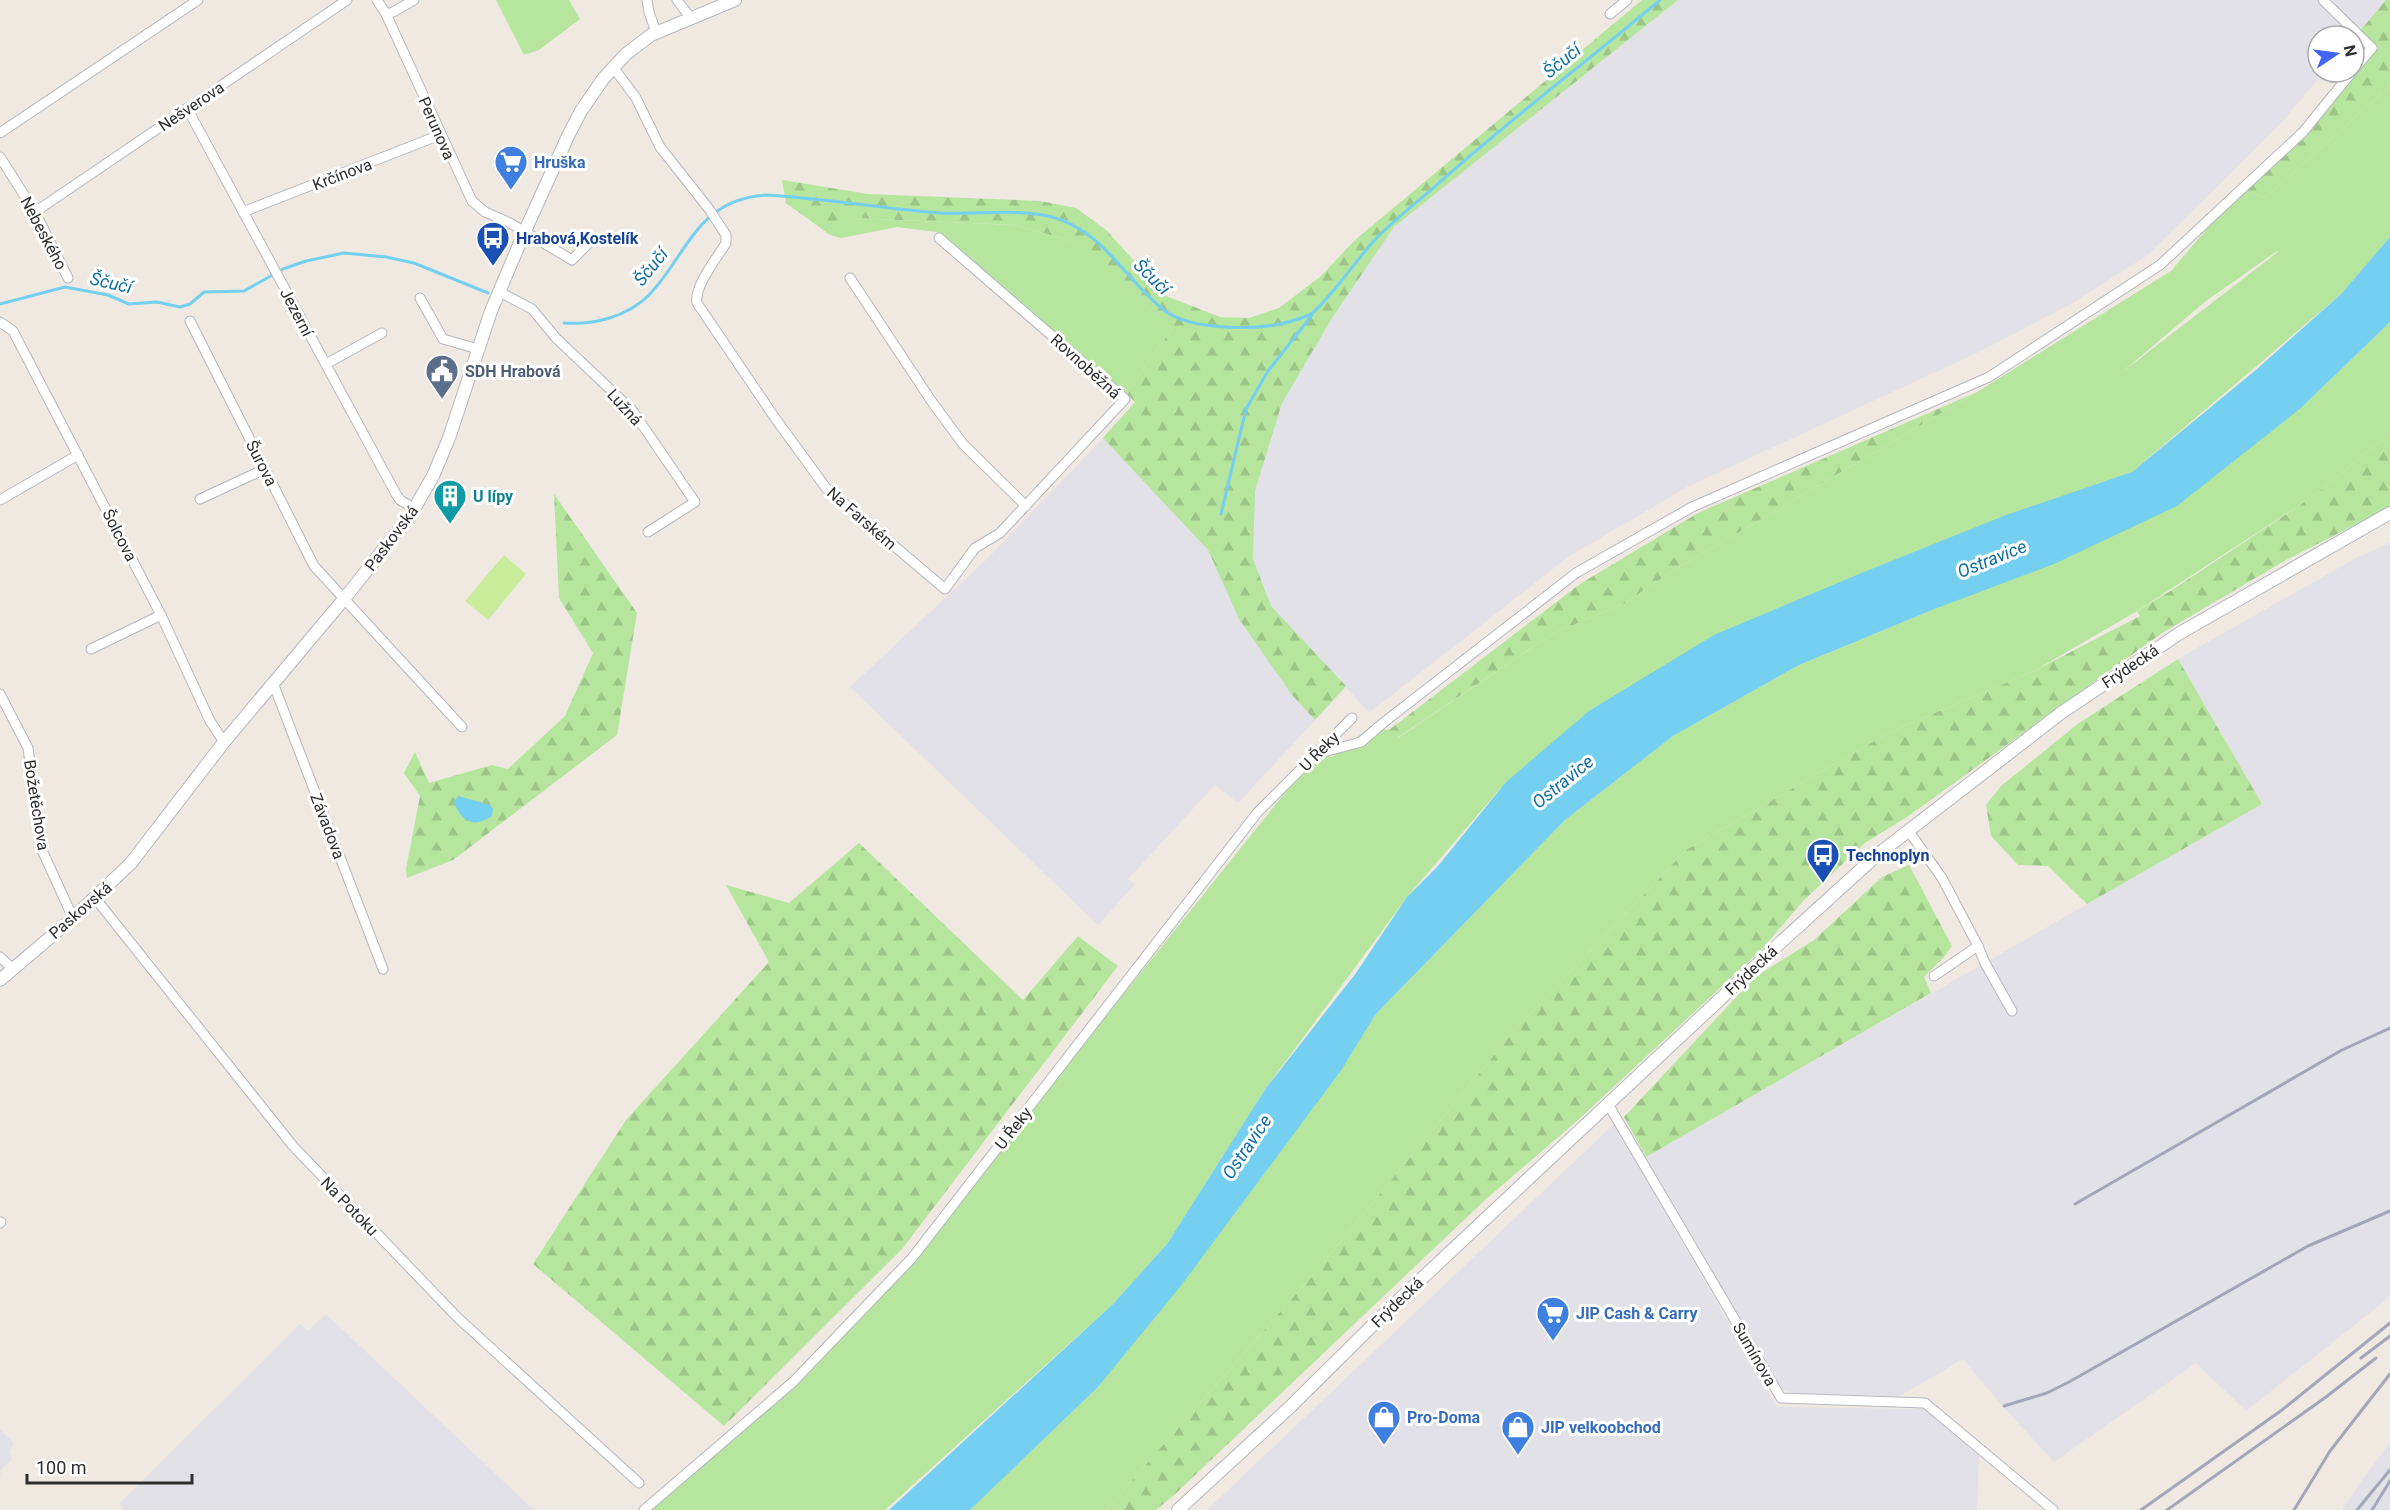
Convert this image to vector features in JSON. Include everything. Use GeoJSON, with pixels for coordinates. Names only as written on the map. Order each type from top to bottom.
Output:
{"type":"FeatureCollection","features":[{"type":"Feature","properties":{"kind":"main road","name":"Paskovská"},"geometry":{"type":"LineString","coordinates":[[0,980],[73,918],[131,864],[224,742],[344,599],[414,509],[433,477],[449,438],[498,291],[525,231],[581,111],[613,67],[635,45],[656,32],[735,0]]}},
{"type":"Feature","properties":{"kind":"main road","name":"Frýdecká"},"geometry":{"type":"LineString","coordinates":[[1178,1510],[1282,1415],[1384,1314],[1608,1104],[1877,855],[2061,713],[2170,640],[2390,513]]}},
{"type":"Feature","properties":{"kind":"street"},"geometry":{"type":"LineString","coordinates":[[0,133],[198,0]]}},
{"type":"Feature","properties":{"kind":"street","name":"Nešverova"},"geometry":{"type":"LineString","coordinates":[[35,212],[347,0]]}},
{"type":"Feature","properties":{"kind":"street","name":"Perunova"},"geometry":{"type":"LineString","coordinates":[[376,0],[386,14],[472,201],[484,212],[525,231],[572,260],[594,238]]}},
{"type":"Feature","properties":{"kind":"street"},"geometry":{"type":"LineString","coordinates":[[386,14],[414,0]]}},
{"type":"Feature","properties":{"kind":"street"},"geometry":{"type":"LineString","coordinates":[[647,0],[656,32]]}},
{"type":"Feature","properties":{"kind":"street"},"geometry":{"type":"LineString","coordinates":[[677,0],[690,17]]}},
{"type":"Feature","properties":{"kind":"street"},"geometry":{"type":"LineString","coordinates":[[1610,14],[1627,0]]}},
{"type":"Feature","properties":{"kind":"street"},"geometry":{"type":"LineString","coordinates":[[2323,0],[2348,24]]}},
{"type":"Feature","properties":{"kind":"street"},"geometry":{"type":"LineString","coordinates":[[2366,42],[2372,48],[2366,55]]}},
{"type":"Feature","properties":{"kind":"street","name":"Na Farském"},"geometry":{"type":"LineString","coordinates":[[613,67],[636,98],[660,147],[709,209],[726,235],[726,243],[699,287],[696,296],[697,303],[826,488],[945,588],[975,548],[1000,533],[1026,506]]}},
{"type":"Feature","properties":{"kind":"street"},"geometry":{"type":"LineString","coordinates":[[1316,754],[1361,742],[1576,573],[1692,507],[1989,377],[2160,265],[2303,132],[2342,84]]}},
{"type":"Feature","properties":{"kind":"street","name":"Jezerní"},"geometry":{"type":"LineString","coordinates":[[187,108],[396,494],[400,500],[414,509]]}},
{"type":"Feature","properties":{"kind":"street","name":"Krčínova"},"geometry":{"type":"LineString","coordinates":[[243,212],[440,135]]}},
{"type":"Feature","properties":{"kind":"street","name":"Nebeského"},"geometry":{"type":"LineString","coordinates":[[0,157],[35,212],[68,278]]}},
{"type":"Feature","properties":{"kind":"street","name":"Rovnoběžná"},"geometry":{"type":"LineString","coordinates":[[939,238],[1125,399],[1026,506]]}},
{"type":"Feature","properties":{"kind":"street"},"geometry":{"type":"LineString","coordinates":[[850,278],[963,444],[1026,506]]}},
{"type":"Feature","properties":{"kind":"street","name":"Lužná"},"geometry":{"type":"LineString","coordinates":[[498,291],[532,309],[556,338],[632,410],[695,502],[648,532]]}},
{"type":"Feature","properties":{"kind":"street"},"geometry":{"type":"LineString","coordinates":[[420,298],[443,339],[478,349]]}},
{"type":"Feature","properties":{"kind":"street","name":"Šurova"},"geometry":{"type":"LineString","coordinates":[[190,321],[314,566],[344,599]]}},
{"type":"Feature","properties":{"kind":"street","name":"Šolcova"},"geometry":{"type":"LineString","coordinates":[[0,322],[13,331],[160,615],[210,721],[224,742]]}},
{"type":"Feature","properties":{"kind":"street"},"geometry":{"type":"LineString","coordinates":[[326,364],[382,333]]}},
{"type":"Feature","properties":{"kind":"street"},"geometry":{"type":"LineString","coordinates":[[0,500],[78,455]]}},
{"type":"Feature","properties":{"kind":"street"},"geometry":{"type":"LineString","coordinates":[[200,499],[265,469]]}},
{"type":"Feature","properties":{"kind":"street"},"geometry":{"type":"LineString","coordinates":[[344,599],[462,727]]}},
{"type":"Feature","properties":{"kind":"street"},"geometry":{"type":"LineString","coordinates":[[91,649],[160,615]]}},
{"type":"Feature","properties":{"kind":"street","name":"Závadova"},"geometry":{"type":"LineString","coordinates":[[273,683],[383,969]]}},
{"type":"Feature","properties":{"kind":"street","name":"Božetěchova"},"geometry":{"type":"LineString","coordinates":[[0,694],[28,748],[42,850],[73,918]]}},
{"type":"Feature","properties":{"kind":"street","name":"U Řeky"},"geometry":{"type":"LineString","coordinates":[[644,1510],[793,1382],[912,1257],[1257,813],[1352,718]]}},
{"type":"Feature","properties":{"kind":"street"},"geometry":{"type":"LineString","coordinates":[[1908,830],[1942,878],[2012,1011]]}},
{"type":"Feature","properties":{"kind":"street","name":"Na Potoku"},"geometry":{"type":"LineString","coordinates":[[95,898],[293,1146],[457,1317],[639,1483]]}},
{"type":"Feature","properties":{"kind":"street"},"geometry":{"type":"LineString","coordinates":[[1934,976],[1978,946]]}},
{"type":"Feature","properties":{"kind":"street"},"geometry":{"type":"LineString","coordinates":[[0,957],[13,969]]}},
{"type":"Feature","properties":{"kind":"street","name":"Sumínova"},"geometry":{"type":"LineString","coordinates":[[1608,1104],[1781,1398],[1925,1403],[2053,1510]]}},
{"type":"Feature","properties":{"kind":"shaded area"},"geometry":{"type":"Polygon","coordinates":[[[1678,0],[2386,0],[2365,24],[2306,24],[2306,84],[2314,84],[2282,122],[2148,255],[2071,304],[1981,351],[1687,487],[1568,557],[1369,713],[1346,687],[1238,803],[1215,785],[1128,879],[1135,884],[1098,925],[850,687],[989,557],[1103,438],[1208,549],[1228,451],[1365,250],[1678,0]]]}},
{"type":"Feature","properties":{"kind":"shaded area"},"geometry":{"type":"Polygon","coordinates":[[[2390,543],[2390,1297],[2246,1411],[2196,1363],[2054,1462],[1963,1359],[1900,1396],[1798,1394],[1781,1389],[1646,1157],[2262,804],[2178,659],[2354,559],[2390,543]]]}},
{"type":"Feature","properties":{"kind":"shaded area"},"geometry":{"type":"Polygon","coordinates":[[[1614,1124],[1777,1407],[1926,1409],[1979,1456],[1977,1510],[1207,1510],[1614,1124]]]}},
{"type":"Feature","properties":{"kind":"shaded area"},"geometry":{"type":"Polygon","coordinates":[[[326,1314],[534,1510],[124,1510],[119,1504],[300,1324],[308,1331],[326,1314]]]}},
{"type":"Feature","properties":{"kind":"shaded area"},"geometry":{"type":"Polygon","coordinates":[[[0,1429],[14,1443],[10,1452],[12,1459],[1,1470],[0,1478],[0,1429]]]}},
{"type":"Feature","properties":{"kind":"shaded area"},"geometry":{"type":"Polygon","coordinates":[[[2390,1443],[2390,1510],[2342,1510],[2364,1477],[2390,1443]]]}},
{"type":"Feature","properties":{"kind":"green space"},"geometry":{"type":"Polygon","coordinates":[[[496,0],[569,0],[580,19],[539,50],[524,55],[496,0]]]}},
{"type":"Feature","properties":{"kind":"green space"},"geometry":{"type":"Polygon","coordinates":[[[1642,0],[1678,0],[1394,227],[1332,318],[1282,403],[1255,491],[1253,559],[1271,606],[1346,686],[1315,720],[1292,695],[1239,619],[1208,550],[1103,438],[1135,402],[1126,393],[1172,329],[1086,253],[1065,239],[1014,225],[855,218],[830,235],[786,203],[782,180],[868,194],[1040,201],[1076,208],[1106,230],[1166,296],[1220,317],[1249,318],[1279,308],[1321,276],[1355,240],[1642,0]]]}},
{"type":"Feature","properties":{"kind":"green space"},"geometry":{"type":"Polygon","coordinates":[[[2386,0],[2390,0],[2390,86],[2265,198],[2240,190],[2303,132],[2342,84],[2366,84],[2366,54],[2371,48],[2366,42],[2366,24],[2386,0]]]}},
{"type":"Feature","properties":{"kind":"green space"},"geometry":{"type":"Polygon","coordinates":[[[2390,86],[2390,237],[2341,294],[2132,472],[1506,782],[1407,897],[1266,1088],[1167,1244],[1113,1304],[885,1510],[645,1510],[793,1382],[912,1258],[1316,754],[1332,757],[1370,727],[1389,730],[1398,738],[1552,634],[1625,603],[1671,572],[1977,392],[2171,271],[2240,190],[2265,198],[2390,86]],[[2278,252],[2206,301],[2121,373],[2278,252]]]}},
{"type":"Feature","properties":{"kind":"green space"},"geometry":{"type":"Polygon","coordinates":[[[854,218],[1014,225],[1065,239],[1087,253],[1172,329],[1126,393],[937,232],[897,227],[841,238],[830,235],[854,218]]]}},
{"type":"Feature","properties":{"kind":"green space"},"geometry":{"type":"Polygon","coordinates":[[[2390,322],[2390,433],[2315,495],[2137,611],[2034,671],[1890,732],[1686,850],[1514,1031],[1318,1269],[1106,1510],[970,1510],[1097,1388],[1375,1015],[1565,820],[1673,736],[1799,665],[1937,608],[2301,408],[2390,322]]]}},
{"type":"Feature","properties":{"kind":"green space"},"geometry":{"type":"Polygon","coordinates":[[[1977,392],[1671,572],[1625,603],[1552,634],[1397,738],[1389,730],[1580,584],[1698,513],[1977,392]]]}},
{"type":"Feature","properties":{"kind":"green space"},"geometry":{"type":"Polygon","coordinates":[[[2390,433],[2390,507],[2286,560],[2162,633],[1907,817],[1865,843],[1804,900],[1762,949],[1578,1120],[1485,1200],[1173,1496],[1156,1510],[1106,1510],[1318,1269],[1514,1031],[1686,850],[1890,732],[2034,671],[2140,616],[2137,611],[2315,495],[2390,433]]]}},
{"type":"Feature","properties":{"kind":"green space"},"geometry":{"type":"Polygon","coordinates":[[[554,494],[637,613],[617,735],[453,860],[407,878],[406,869],[420,796],[404,773],[415,752],[429,783],[492,765],[508,769],[565,716],[593,653],[559,598],[554,494]]]}},
{"type":"Feature","properties":{"kind":"green space"},"geometry":{"type":"Polygon","coordinates":[[[504,555],[526,574],[488,620],[465,601],[504,555]]]}},
{"type":"Feature","properties":{"kind":"green space"},"geometry":{"type":"Polygon","coordinates":[[[2178,659],[2262,804],[2087,904],[2048,866],[2018,865],[1991,836],[1986,805],[2001,786],[2079,723],[2178,659]]]}},
{"type":"Feature","properties":{"kind":"green space"},"geometry":{"type":"Polygon","coordinates":[[[859,843],[1023,1000],[1078,936],[1118,966],[902,1249],[724,1426],[533,1264],[626,1120],[769,962],[726,885],[789,903],[859,843]]]}},
{"type":"Feature","properties":{"kind":"green space"},"geometry":{"type":"Polygon","coordinates":[[[1909,865],[1952,946],[1924,977],[1931,993],[1646,1157],[1624,1117],[1755,977],[1814,940],[1882,877],[1909,865]]]}},
{"type":"Feature","properties":{"kind":"water","name":"Ostravice"},"geometry":{"type":"Polygon","coordinates":[[[2390,237],[2390,322],[2301,408],[2177,506],[2054,564],[1937,608],[1799,665],[1673,736],[1565,820],[1375,1015],[1342,1069],[1180,1287],[1097,1388],[970,1510],[889,1510],[1113,1304],[1167,1244],[1266,1088],[1356,973],[1407,897],[1438,866],[1506,782],[1589,711],[1714,635],[2006,515],[2132,472],[2257,369],[2341,294],[2390,237]]]}},
{"type":"Feature","properties":{"kind":"water"},"geometry":{"type":"Polygon","coordinates":[[[458,796],[490,805],[493,809],[492,816],[480,822],[465,819],[454,802],[458,796]]]}},
{"type":"Feature","properties":{"kind":"waterway","name":"Ščučí"},"geometry":{"type":"LineString","coordinates":[[564,323],[598,321],[631,309],[649,295],[696,231],[709,218],[724,207],[743,199],[766,195],[940,213],[1011,212],[1052,217],[1086,233],[1151,299],[1172,315],[1186,321],[1218,327],[1258,327],[1289,322],[1315,311],[1372,243],[1393,222],[1487,141],[1660,0]]}},
{"type":"Feature","properties":{"kind":"waterway","name":"Ščučí"},"geometry":{"type":"LineString","coordinates":[[0,304],[65,287],[108,295],[129,304],[157,302],[180,307],[190,304],[204,292],[244,291],[283,269],[306,261],[344,253],[386,257],[414,263],[488,293]]}},
{"type":"Feature","properties":{"kind":"waterway"},"geometry":{"type":"LineString","coordinates":[[1221,514],[1246,409],[1268,371],[1312,315]]}},
{"type":"Feature","properties":{"kind":"railway"},"geometry":{"type":"LineString","coordinates":[[2075,1204],[2342,1050],[2390,1028]]}},
{"type":"Feature","properties":{"kind":"railway"},"geometry":{"type":"LineString","coordinates":[[2004,1406],[2047,1393],[2069,1382],[2308,1246],[2390,1211]]}},
{"type":"Feature","properties":{"kind":"railway"},"geometry":{"type":"LineString","coordinates":[[2141,1510],[2282,1410],[2390,1323]]}},
{"type":"Feature","properties":{"kind":"railway"},"geometry":{"type":"LineString","coordinates":[[2361,1358],[2390,1336]]}},
{"type":"Feature","properties":{"kind":"railway"},"geometry":{"type":"LineString","coordinates":[[2167,1510],[2326,1397],[2376,1358]]}},
{"type":"Feature","properties":{"kind":"railway"},"geometry":{"type":"LineString","coordinates":[[2294,1510],[2330,1451],[2390,1374]]}},
{"type":"Feature","properties":{"kind":"railway"},"geometry":{"type":"LineString","coordinates":[[2357,1510],[2390,1470]]}},
{"type":"Feature","properties":{"kind":"railway"},"geometry":{"type":"LineString","coordinates":[[2372,1510],[2390,1481]]}},
{"type":"Feature","properties":{"kind":"place","name":"Hruška"},"geometry":{"type":"Point","coordinates":[511,191]}},
{"type":"Feature","properties":{"kind":"place","name":"Hrabová,Kostelík"},"geometry":{"type":"Point","coordinates":[493,267]}},
{"type":"Feature","properties":{"kind":"place","name":"SDH Hrabová"},"geometry":{"type":"Point","coordinates":[442,400]}},
{"type":"Feature","properties":{"kind":"place","name":"U lípy"},"geometry":{"type":"Point","coordinates":[450,525]}},
{"type":"Feature","properties":{"kind":"place","name":"Technoplyn"},"geometry":{"type":"Point","coordinates":[1823,884]}},
{"type":"Feature","properties":{"kind":"place","name":"JIP Cash & Carry"},"geometry":{"type":"Point","coordinates":[1553,1342]}},
{"type":"Feature","properties":{"kind":"place","name":"Pro-Doma"},"geometry":{"type":"Point","coordinates":[1384,1446]}},
{"type":"Feature","properties":{"kind":"place","name":"JIP velkoobchod"},"geometry":{"type":"Point","coordinates":[1518,1456]}}]}
